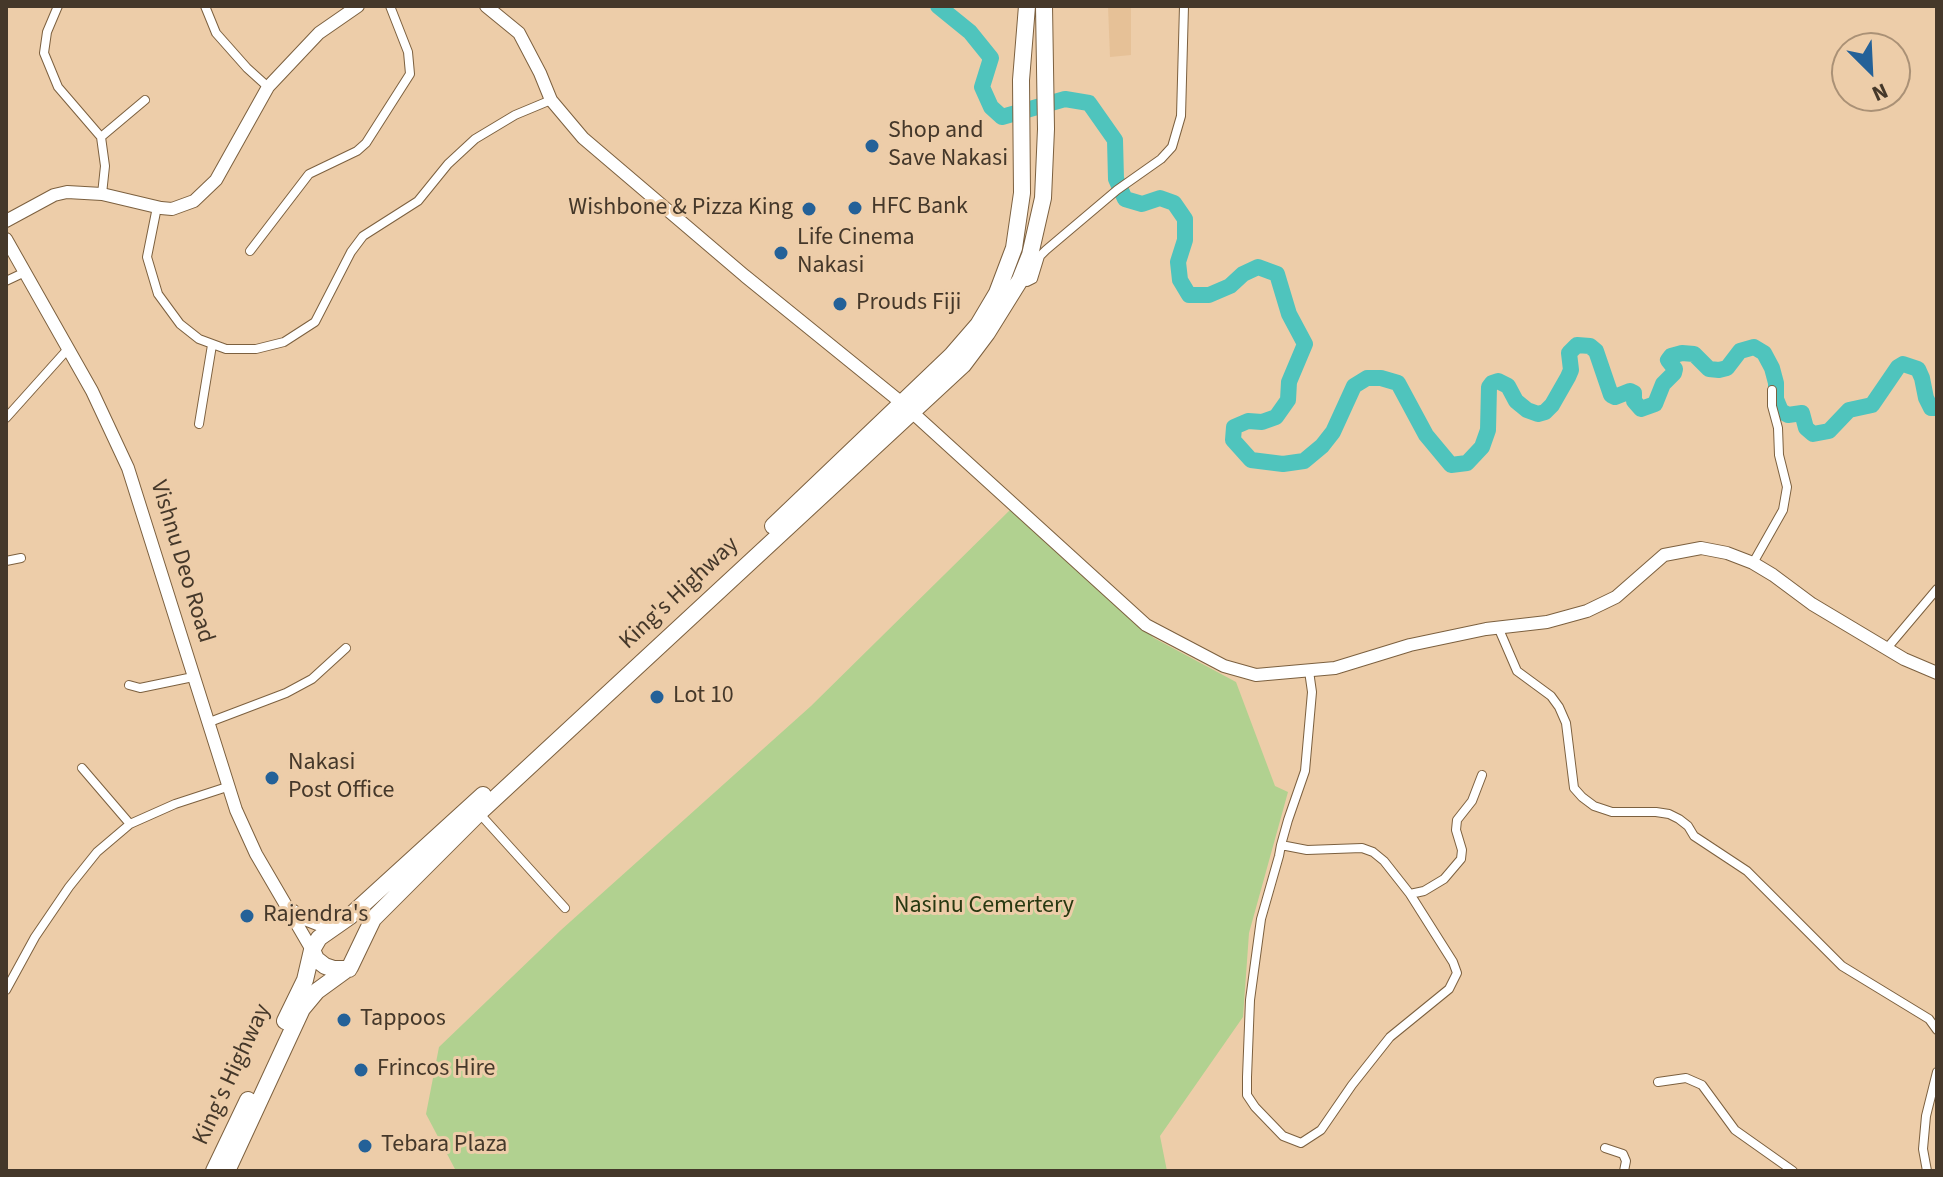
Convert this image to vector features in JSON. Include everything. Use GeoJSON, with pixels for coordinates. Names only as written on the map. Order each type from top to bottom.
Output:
{"type":"FeatureCollection","features":[{"type":"Feature","properties":{"kind":"highway","name":"King's Highway"},"geometry":{"type":"LineString","coordinates":[[227,1171],[302,1009],[317,991],[352,963],[373,919],[479,813],[908,408],[978,325],[997,293],[1014,248],[1022,193],[1021,80],[1027,6]]}},
{"type":"Feature","properties":{"kind":"highway","name":"King's Highway"},"geometry":{"type":"LineString","coordinates":[[214,1171],[305,980],[312,950],[323,933],[349,917],[908,408],[963,365],[995,322],[1020,280],[1030,255],[1043,198],[1046,129],[1044,6]]}},
{"type":"Feature","properties":{"kind":"highway"},"geometry":{"type":"LineString","coordinates":[[312,950],[316,959],[325,966],[352,963],[345,937],[330,929]]}},
{"type":"Feature","properties":{"kind":"street"},"geometry":{"type":"LineString","coordinates":[[58,6],[47,32],[44,53],[58,87],[101,137],[105,166],[102,194]]}},
{"type":"Feature","properties":{"kind":"street"},"geometry":{"type":"LineString","coordinates":[[205,6],[216,33],[268,87]]}},
{"type":"Feature","properties":{"kind":"street"},"geometry":{"type":"LineString","coordinates":[[6,221],[54,195],[67,192],[102,194],[172,209],[184,206],[211,188],[268,87],[319,33],[358,6]]}},
{"type":"Feature","properties":{"kind":"street"},"geometry":{"type":"LineString","coordinates":[[250,251],[309,174],[357,151],[366,143],[410,74],[408,52],[390,6]]}},
{"type":"Feature","properties":{"kind":"street"},"geometry":{"type":"LineString","coordinates":[[488,6],[519,33],[551,100],[594,148],[908,408],[1146,625],[1185,648],[1256,675],[1335,668],[1410,645],[1498,627],[1547,622],[1587,611],[1616,597],[1664,555],[1701,548],[1727,553],[1753,563],[1812,604],[1904,659],[1937,673]]}},
{"type":"Feature","properties":{"kind":"street"},"geometry":{"type":"LineString","coordinates":[[1020,280],[1027,282],[1033,279],[1040,256],[1172,147],[1181,116],[1184,6]]}},
{"type":"Feature","properties":{"kind":"street"},"geometry":{"type":"LineString","coordinates":[[101,137],[145,100]]}},
{"type":"Feature","properties":{"kind":"street"},"geometry":{"type":"LineString","coordinates":[[157,207],[147,248],[151,273],[158,294],[180,324],[212,345],[239,350],[284,342],[310,326],[320,315],[351,252],[363,236],[418,201],[448,164],[475,139],[515,115],[551,100]]}},
{"type":"Feature","properties":{"kind":"street","name":"Vishnu Deo Road"},"geometry":{"type":"LineString","coordinates":[[6,239],[92,391],[128,468],[227,787],[256,854],[312,950]]}},
{"type":"Feature","properties":{"kind":"street"},"geometry":{"type":"LineString","coordinates":[[6,281],[23,273]]}},
{"type":"Feature","properties":{"kind":"street"},"geometry":{"type":"LineString","coordinates":[[199,424],[212,345]]}},
{"type":"Feature","properties":{"kind":"street"},"geometry":{"type":"LineString","coordinates":[[6,418],[67,350]]}},
{"type":"Feature","properties":{"kind":"street"},"geometry":{"type":"LineString","coordinates":[[1753,563],[1783,510],[1787,487],[1779,455],[1772,390]]}},
{"type":"Feature","properties":{"kind":"street"},"geometry":{"type":"LineString","coordinates":[[6,561],[21,558]]}},
{"type":"Feature","properties":{"kind":"street"},"geometry":{"type":"LineString","coordinates":[[1888,647],[1937,589]]}},
{"type":"Feature","properties":{"kind":"street"},"geometry":{"type":"LineString","coordinates":[[1498,627],[1517,671],[1551,696],[1559,707],[1566,723],[1574,788],[1582,797],[1594,806],[1612,812],[1656,812],[1679,819],[1694,836],[1747,871],[1775,896],[1842,966],[1929,1019],[1937,1030]]}},
{"type":"Feature","properties":{"kind":"street"},"geometry":{"type":"LineString","coordinates":[[207,723],[286,693],[312,679],[346,648]]}},
{"type":"Feature","properties":{"kind":"street"},"geometry":{"type":"LineString","coordinates":[[1281,845],[1307,850],[1362,848],[1384,861],[1410,894],[1457,973],[1449,989],[1390,1037],[1321,1130],[1301,1143],[1283,1136],[1247,1095],[1250,1000],[1261,919],[1281,845],[1305,771],[1312,692],[1309,671]]}},
{"type":"Feature","properties":{"kind":"street"},"geometry":{"type":"LineString","coordinates":[[129,685],[140,688],[193,677]]}},
{"type":"Feature","properties":{"kind":"street"},"geometry":{"type":"LineString","coordinates":[[82,768],[130,824]]}},
{"type":"Feature","properties":{"kind":"street"},"geometry":{"type":"LineString","coordinates":[[1410,894],[1424,891],[1444,879],[1461,859],[1457,820],[1472,801],[1482,775]]}},
{"type":"Feature","properties":{"kind":"street"},"geometry":{"type":"LineString","coordinates":[[6,990],[35,937],[97,852],[130,824],[175,804],[227,787]]}},
{"type":"Feature","properties":{"kind":"street"},"geometry":{"type":"LineString","coordinates":[[479,813],[565,908]]}},
{"type":"Feature","properties":{"kind":"street","name":"Vishnu Deo Road"},"geometry":{"type":"LineString","coordinates":[[290,908],[330,929]]}},
{"type":"Feature","properties":{"kind":"street"},"geometry":{"type":"LineString","coordinates":[[1927,1171],[1923,1149],[1926,1116],[1937,1072]]}},
{"type":"Feature","properties":{"kind":"street"},"geometry":{"type":"LineString","coordinates":[[1658,1082],[1686,1078],[1698,1082],[1706,1088],[1735,1130],[1749,1142],[1782,1160],[1793,1171]]}},
{"type":"Feature","properties":{"kind":"street"},"geometry":{"type":"LineString","coordinates":[[1605,1148],[1623,1154],[1626,1161],[1624,1171]]}},
{"type":"Feature","properties":{"kind":"shaded area"},"geometry":{"type":"Polygon","coordinates":[[[1108,6],[1131,6],[1131,55],[1110,57],[1108,6]]]}},
{"type":"Feature","properties":{"kind":"green space","name":"Nasinu Cemertery"},"geometry":{"type":"Polygon","coordinates":[[[1011,509],[1154,638],[1236,682],[1275,786],[1288,792],[1249,933],[1243,1017],[1160,1136],[1167,1171],[456,1171],[426,1114],[439,1047],[561,930],[811,706],[1011,509]]]}},
{"type":"Feature","properties":{"kind":"waterway"},"geometry":{"type":"LineString","coordinates":[[938,6],[970,32],[991,58],[982,87],[991,107],[1002,117],[1065,99],[1089,103],[1115,140],[1116,179],[1125,199],[1142,204],[1160,198],[1174,203],[1185,219],[1185,240],[1178,262],[1180,280],[1189,295],[1209,295],[1230,286],[1243,274],[1258,267],[1277,274],[1289,314],[1305,344],[1289,382],[1288,400],[1276,417],[1262,422],[1248,421],[1234,427],[1233,440],[1251,460],[1283,464],[1304,461],[1333,432],[1354,386],[1367,378],[1381,378],[1398,383],[1426,435],[1451,465],[1467,463],[1482,447],[1488,430],[1489,387],[1492,383],[1498,381],[1508,386],[1516,401],[1527,410],[1538,414],[1545,412],[1568,377],[1571,370],[1569,353],[1577,345],[1590,346],[1596,351],[1611,395],[1615,397],[1630,391],[1641,409],[1655,404],[1663,384],[1674,373],[1675,369],[1668,360],[1671,356],[1694,354],[1709,369],[1719,370],[1727,368],[1740,351],[1754,347],[1764,353],[1772,368],[1776,399],[1781,411],[1788,415],[1802,413],[1806,428],[1813,434],[1829,431],[1849,410],[1872,405],[1903,364],[1918,369],[1926,398],[1931,408],[1937,408]]}},
{"type":"Feature","properties":{"kind":"place","name":"Shop and Save Nakasi"},"geometry":{"type":"Point","coordinates":[872,146]}},
{"type":"Feature","properties":{"kind":"place","name":"HFC Bank"},"geometry":{"type":"Point","coordinates":[855,208]}},
{"type":"Feature","properties":{"kind":"place","name":"Wishbone & Pizza King"},"geometry":{"type":"Point","coordinates":[809,209]}},
{"type":"Feature","properties":{"kind":"place","name":"Life Cinema Nakasi"},"geometry":{"type":"Point","coordinates":[781,253]}},
{"type":"Feature","properties":{"kind":"place","name":"Prouds Fiji"},"geometry":{"type":"Point","coordinates":[840,304]}},
{"type":"Feature","properties":{"kind":"place","name":"Lot 10"},"geometry":{"type":"Point","coordinates":[657,697]}},
{"type":"Feature","properties":{"kind":"place","name":"Nakasi Post Office"},"geometry":{"type":"Point","coordinates":[272,778]}},
{"type":"Feature","properties":{"kind":"place","name":"Rajendra's"},"geometry":{"type":"Point","coordinates":[247,916]}},
{"type":"Feature","properties":{"kind":"place","name":"Tappoos"},"geometry":{"type":"Point","coordinates":[344,1020]}},
{"type":"Feature","properties":{"kind":"place","name":"Frincos Hire"},"geometry":{"type":"Point","coordinates":[361,1070]}},
{"type":"Feature","properties":{"kind":"place","name":"Tebara Plaza"},"geometry":{"type":"Point","coordinates":[365,1146]}}]}
